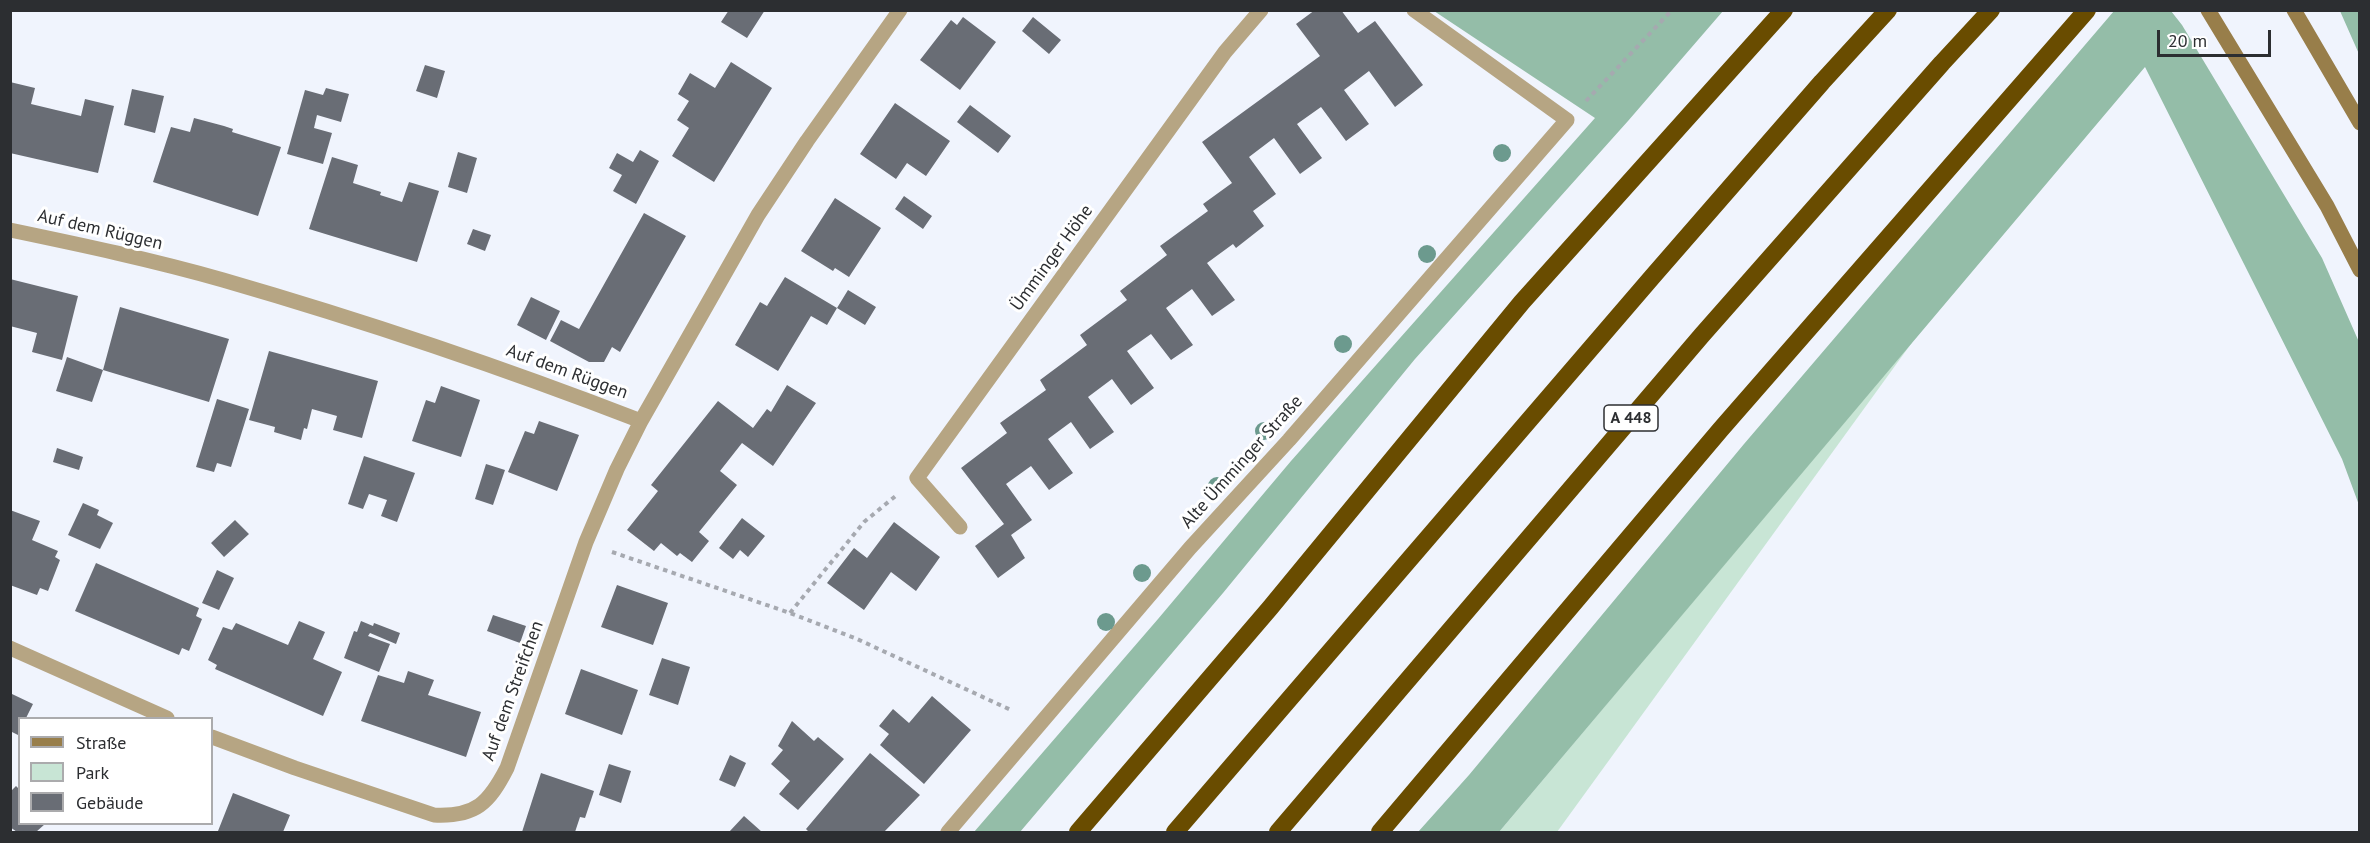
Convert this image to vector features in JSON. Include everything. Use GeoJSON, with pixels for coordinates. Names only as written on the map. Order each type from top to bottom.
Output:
{"type":"FeatureCollection","features":[{"type":"Feature","properties":{"kind":"highway"},"geometry":{"type":"LineString","coordinates":[[1078,832],[1270,608],[1522,302],[1784,10]]}},
{"type":"Feature","properties":{"kind":"highway"},"geometry":{"type":"LineString","coordinates":[[1175,832],[1653,276],[1888,10]]}},
{"type":"Feature","properties":{"kind":"highway","name":"A 448"},"geometry":{"type":"LineString","coordinates":[[1278,832],[1702,335],[1991,10]]}},
{"type":"Feature","properties":{"kind":"highway"},"geometry":{"type":"LineString","coordinates":[[1380,832],[1721,429],[2087,10]]}},
{"type":"Feature","properties":{"kind":"main road"},"geometry":{"type":"LineString","coordinates":[[2208,10],[2327,206],[2360,270]]}},
{"type":"Feature","properties":{"kind":"main road"},"geometry":{"type":"LineString","coordinates":[[2294,10],[2360,123]]}},
{"type":"Feature","properties":{"kind":"street","name":"Auf dem Rüggen"},"geometry":{"type":"LineString","coordinates":[[10,230],[112,252],[222,280],[380,327],[501,368],[641,421],[758,215],[900,10]]}},
{"type":"Feature","properties":{"kind":"street","name":"Ümminger Höhe"},"geometry":{"type":"LineString","coordinates":[[917,478],[1225,52],[1261,10]]}},
{"type":"Feature","properties":{"kind":"street"},"geometry":{"type":"LineString","coordinates":[[1414,10],[1567,120]]}},
{"type":"Feature","properties":{"kind":"street","name":"Alte Ümminger Straße"},"geometry":{"type":"LineString","coordinates":[[948,832],[1190,548],[1289,440],[1567,120]]}},
{"type":"Feature","properties":{"kind":"street","name":"Auf dem Streifchen"},"geometry":{"type":"LineString","coordinates":[[213,737],[434,815],[451,816],[468,813],[490,796],[507,768],[586,542],[617,469],[641,421]]}},
{"type":"Feature","properties":{"kind":"street"},"geometry":{"type":"LineString","coordinates":[[917,478],[960,527]]}},
{"type":"Feature","properties":{"kind":"street"},"geometry":{"type":"LineString","coordinates":[[10,648],[164,717]]}},
{"type":"Feature","properties":{"kind":"path"},"geometry":{"type":"LineString","coordinates":[[1567,120],[1672,10]]}},
{"type":"Feature","properties":{"kind":"path"},"geometry":{"type":"LineString","coordinates":[[790,613],[864,522],[917,478]]}},
{"type":"Feature","properties":{"kind":"path"},"geometry":{"type":"LineString","coordinates":[[586,542],[790,613],[909,661],[1011,710]]}},
{"type":"Feature","properties":{"kind":"green space"},"geometry":{"type":"Polygon","coordinates":[[[1434,11],[1723,11],[1415,359],[1223,593],[1020,832],[974,832],[1291,461],[1595,118],[1434,11]]]}},
{"type":"Feature","properties":{"kind":"green space"},"geometry":{"type":"Polygon","coordinates":[[[2114,11],[2171,11],[2182,25],[2322,258],[2359,342],[2359,505],[2342,459],[2145,67],[1499,832],[1418,832],[1469,775],[1744,444],[2114,11]]]}},
{"type":"Feature","properties":{"kind":"green space"},"geometry":{"type":"Polygon","coordinates":[[[2340,11],[2359,11],[2359,54],[2340,11]]]}},
{"type":"Feature","properties":{"kind":"green space"},"geometry":{"type":"Polygon","coordinates":[[[1916,337],[1557,832],[1499,832],[1916,337]]]}},
{"type":"Feature","properties":{"kind":"building"},"geometry":{"type":"Polygon","coordinates":[[[729,10],[765,10],[747,38],[721,22],[729,10]]]}},
{"type":"Feature","properties":{"kind":"building"},"geometry":{"type":"Polygon","coordinates":[[[1315,10],[1341,10],[1358,33],[1375,21],[1423,85],[1395,107],[1369,71],[1344,90],[1369,124],[1346,141],[1321,107],[1297,124],[1322,158],[1300,174],[1274,138],[1249,157],[1276,194],[1253,211],[1264,226],[1236,248],[1233,244],[1207,263],[1235,300],[1212,316],[1192,289],[1166,308],[1193,345],[1171,360],[1151,334],[1127,351],[1154,388],[1131,405],[1112,379],[1088,397],[1114,432],[1090,449],[1071,422],[1048,439],[1073,473],[1049,490],[1031,466],[1006,484],[1032,520],[1011,535],[1025,558],[998,578],[975,546],[1004,524],[961,468],[1007,433],[1000,423],[1046,390],[1040,380],[1087,345],[1080,335],[1127,300],[1120,291],[1167,255],[1160,246],[1208,211],[1203,204],[1232,183],[1202,142],[1320,56],[1296,24],[1315,10]]]}},
{"type":"Feature","properties":{"kind":"building"},"geometry":{"type":"Polygon","coordinates":[[[963,17],[996,42],[960,90],[920,60],[951,20],[957,25],[963,17]]]}},
{"type":"Feature","properties":{"kind":"building"},"geometry":{"type":"Polygon","coordinates":[[[1033,17],[1061,40],[1049,54],[1022,31],[1033,17]]]}},
{"type":"Feature","properties":{"kind":"building"},"geometry":{"type":"Polygon","coordinates":[[[731,62],[772,88],[714,182],[672,156],[689,128],[677,120],[689,101],[678,94],[690,73],[715,88],[731,62]]]}},
{"type":"Feature","properties":{"kind":"building"},"geometry":{"type":"Polygon","coordinates":[[[425,65],[445,71],[437,98],[416,91],[425,65]]]}},
{"type":"Feature","properties":{"kind":"building"},"geometry":{"type":"Polygon","coordinates":[[[10,82],[35,88],[31,104],[81,116],[85,99],[114,106],[98,173],[10,153],[10,82]]]}},
{"type":"Feature","properties":{"kind":"building"},"geometry":{"type":"Polygon","coordinates":[[[326,88],[349,94],[341,122],[317,115],[314,128],[332,133],[323,164],[287,154],[305,90],[323,95],[326,88]]]}},
{"type":"Feature","properties":{"kind":"building"},"geometry":{"type":"Polygon","coordinates":[[[132,89],[164,96],[155,133],[124,125],[132,89]]]}},
{"type":"Feature","properties":{"kind":"building"},"geometry":{"type":"Polygon","coordinates":[[[895,103],[950,141],[926,176],[907,163],[896,179],[860,154],[895,103]]]}},
{"type":"Feature","properties":{"kind":"building"},"geometry":{"type":"Polygon","coordinates":[[[970,105],[1011,136],[998,153],[957,122],[970,105]]]}},
{"type":"Feature","properties":{"kind":"building"},"geometry":{"type":"Polygon","coordinates":[[[194,118],[233,129],[232,132],[281,147],[258,216],[153,182],[171,127],[190,132],[194,118]]]}},
{"type":"Feature","properties":{"kind":"building"},"geometry":{"type":"Polygon","coordinates":[[[640,150],[659,161],[636,204],[613,191],[622,175],[609,168],[617,153],[633,162],[640,150]]]}},
{"type":"Feature","properties":{"kind":"building"},"geometry":{"type":"Polygon","coordinates":[[[458,152],[477,158],[467,193],[448,187],[458,152]]]}},
{"type":"Feature","properties":{"kind":"building"},"geometry":{"type":"Polygon","coordinates":[[[332,157],[358,165],[353,183],[402,202],[409,182],[439,191],[417,262],[309,229],[332,157]]]}},
{"type":"Feature","properties":{"kind":"building"},"geometry":{"type":"Polygon","coordinates":[[[904,196],[932,216],[923,229],[895,209],[904,196]]]}},
{"type":"Feature","properties":{"kind":"building"},"geometry":{"type":"Polygon","coordinates":[[[835,198],[881,228],[849,277],[835,268],[833,271],[801,251],[835,198]]]}},
{"type":"Feature","properties":{"kind":"building"},"geometry":{"type":"Polygon","coordinates":[[[644,213],[686,236],[620,352],[612,347],[604,362],[589,362],[550,341],[561,320],[579,329],[644,213]]]}},
{"type":"Feature","properties":{"kind":"building"},"geometry":{"type":"Polygon","coordinates":[[[473,229],[491,235],[485,251],[467,244],[473,229]]]}},
{"type":"Feature","properties":{"kind":"building"},"geometry":{"type":"Polygon","coordinates":[[[785,277],[837,308],[827,325],[811,316],[778,371],[735,345],[760,302],[767,306],[785,277]]]}},
{"type":"Feature","properties":{"kind":"building"},"geometry":{"type":"Polygon","coordinates":[[[10,279],[78,296],[62,360],[32,352],[37,333],[10,326],[10,279]]]}},
{"type":"Feature","properties":{"kind":"building"},"geometry":{"type":"Polygon","coordinates":[[[848,290],[876,307],[865,325],[837,308],[848,290]]]}},
{"type":"Feature","properties":{"kind":"building"},"geometry":{"type":"Polygon","coordinates":[[[531,297],[560,311],[546,340],[517,325],[531,297]]]}},
{"type":"Feature","properties":{"kind":"building"},"geometry":{"type":"Polygon","coordinates":[[[120,307],[229,339],[209,402],[103,370],[120,307]]]}},
{"type":"Feature","properties":{"kind":"building"},"geometry":{"type":"Polygon","coordinates":[[[269,351],[378,381],[362,438],[333,430],[337,416],[312,409],[307,429],[304,428],[301,440],[274,432],[275,427],[249,420],[269,351]]]}},
{"type":"Feature","properties":{"kind":"building"},"geometry":{"type":"Polygon","coordinates":[[[67,357],[103,370],[92,402],[56,391],[67,357]]]}},
{"type":"Feature","properties":{"kind":"building"},"geometry":{"type":"Polygon","coordinates":[[[787,385],[816,403],[773,466],[742,443],[720,471],[737,485],[699,532],[709,541],[692,562],[680,553],[677,556],[661,543],[654,551],[627,530],[658,491],[651,485],[718,401],[753,428],[767,409],[771,412],[787,385]]]}},
{"type":"Feature","properties":{"kind":"building"},"geometry":{"type":"Polygon","coordinates":[[[441,386],[480,400],[461,457],[412,441],[426,400],[435,403],[441,386]]]}},
{"type":"Feature","properties":{"kind":"building"},"geometry":{"type":"Polygon","coordinates":[[[217,399],[249,409],[231,467],[217,463],[214,472],[196,467],[217,399]]]}},
{"type":"Feature","properties":{"kind":"building"},"geometry":{"type":"Polygon","coordinates":[[[539,421],[579,435],[557,491],[508,472],[525,431],[534,434],[539,421]]]}},
{"type":"Feature","properties":{"kind":"building"},"geometry":{"type":"Polygon","coordinates":[[[57,448],[83,457],[79,470],[53,462],[57,448]]]}},
{"type":"Feature","properties":{"kind":"building"},"geometry":{"type":"Polygon","coordinates":[[[364,456],[415,473],[397,522],[381,516],[387,500],[369,494],[363,509],[348,504],[364,456]]]}},
{"type":"Feature","properties":{"kind":"building"},"geometry":{"type":"Polygon","coordinates":[[[486,464],[505,470],[493,505],[475,499],[486,464]]]}},
{"type":"Feature","properties":{"kind":"building"},"geometry":{"type":"Polygon","coordinates":[[[83,503],[99,510],[97,515],[113,523],[100,549],[68,535],[83,503]]]}},
{"type":"Feature","properties":{"kind":"building"},"geometry":{"type":"Polygon","coordinates":[[[10,510],[40,521],[32,540],[58,551],[55,557],[60,560],[48,591],[40,588],[37,595],[10,585],[10,510]]]}},
{"type":"Feature","properties":{"kind":"building"},"geometry":{"type":"Polygon","coordinates":[[[742,518],[765,536],[748,557],[740,550],[733,559],[719,548],[742,518]]]}},
{"type":"Feature","properties":{"kind":"building"},"geometry":{"type":"Polygon","coordinates":[[[235,520],[249,534],[224,557],[211,543],[235,520]]]}},
{"type":"Feature","properties":{"kind":"building"},"geometry":{"type":"Polygon","coordinates":[[[894,522],[940,557],[916,591],[891,572],[864,610],[827,583],[854,548],[867,558],[894,522]]]}},
{"type":"Feature","properties":{"kind":"building"},"geometry":{"type":"Polygon","coordinates":[[[96,563],[199,608],[196,616],[202,619],[189,651],[182,648],[179,655],[75,611],[96,563]]]}},
{"type":"Feature","properties":{"kind":"building"},"geometry":{"type":"Polygon","coordinates":[[[217,570],[234,578],[219,610],[202,603],[217,570]]]}},
{"type":"Feature","properties":{"kind":"building"},"geometry":{"type":"Polygon","coordinates":[[[617,585],[668,603],[653,645],[601,627],[617,585]]]}},
{"type":"Feature","properties":{"kind":"building"},"geometry":{"type":"Polygon","coordinates":[[[493,615],[526,626],[520,643],[487,631],[493,615]]]}},
{"type":"Feature","properties":{"kind":"building"},"geometry":{"type":"Polygon","coordinates":[[[299,621],[325,632],[313,659],[342,672],[323,716],[215,669],[217,665],[208,660],[223,627],[232,630],[236,623],[288,645],[299,621]]]}},
{"type":"Feature","properties":{"kind":"building"},"geometry":{"type":"Polygon","coordinates":[[[361,621],[373,626],[374,623],[400,633],[396,644],[370,633],[368,636],[390,644],[379,672],[344,658],[354,631],[357,632],[361,621]]]}},
{"type":"Feature","properties":{"kind":"building"},"geometry":{"type":"Polygon","coordinates":[[[662,658],[690,667],[678,705],[649,695],[662,658]]]}},
{"type":"Feature","properties":{"kind":"building"},"geometry":{"type":"Polygon","coordinates":[[[581,669],[638,690],[622,735],[565,714],[581,669]]]}},
{"type":"Feature","properties":{"kind":"building"},"geometry":{"type":"Polygon","coordinates":[[[408,671],[434,680],[428,695],[481,712],[466,757],[361,721],[378,675],[404,683],[408,671]]]}},
{"type":"Feature","properties":{"kind":"building"},"geometry":{"type":"Polygon","coordinates":[[[12,694],[33,704],[26,717],[18,717],[18,735],[10,731],[12,694]]]}},
{"type":"Feature","properties":{"kind":"building"},"geometry":{"type":"Polygon","coordinates":[[[932,696],[971,730],[924,784],[880,745],[889,734],[879,726],[893,709],[909,723],[932,696]]]}},
{"type":"Feature","properties":{"kind":"building"},"geometry":{"type":"Polygon","coordinates":[[[792,721],[814,741],[818,737],[844,759],[798,810],[779,794],[790,781],[771,764],[783,750],[778,746],[792,721]]]}},
{"type":"Feature","properties":{"kind":"building"},"geometry":{"type":"Polygon","coordinates":[[[870,753],[920,795],[884,832],[809,832],[806,829],[870,753]]]}},
{"type":"Feature","properties":{"kind":"building"},"geometry":{"type":"Polygon","coordinates":[[[730,755],[746,763],[735,787],[719,780],[730,755]]]}},
{"type":"Feature","properties":{"kind":"building"},"geometry":{"type":"Polygon","coordinates":[[[609,764],[631,771],[621,803],[599,795],[609,764]]]}},
{"type":"Feature","properties":{"kind":"building"},"geometry":{"type":"Polygon","coordinates":[[[541,773],[594,791],[585,818],[580,817],[575,832],[522,832],[541,773]]]}},
{"type":"Feature","properties":{"kind":"building"},"geometry":{"type":"Polygon","coordinates":[[[16,786],[18,788],[18,825],[44,825],[36,832],[17,832],[10,827],[10,792],[16,786]]]}},
{"type":"Feature","properties":{"kind":"building"},"geometry":{"type":"Polygon","coordinates":[[[233,793],[290,815],[283,832],[218,831],[233,793]]]}},
{"type":"Feature","properties":{"kind":"building"},"geometry":{"type":"Polygon","coordinates":[[[744,816],[762,832],[729,832],[744,816]]]}}]}
